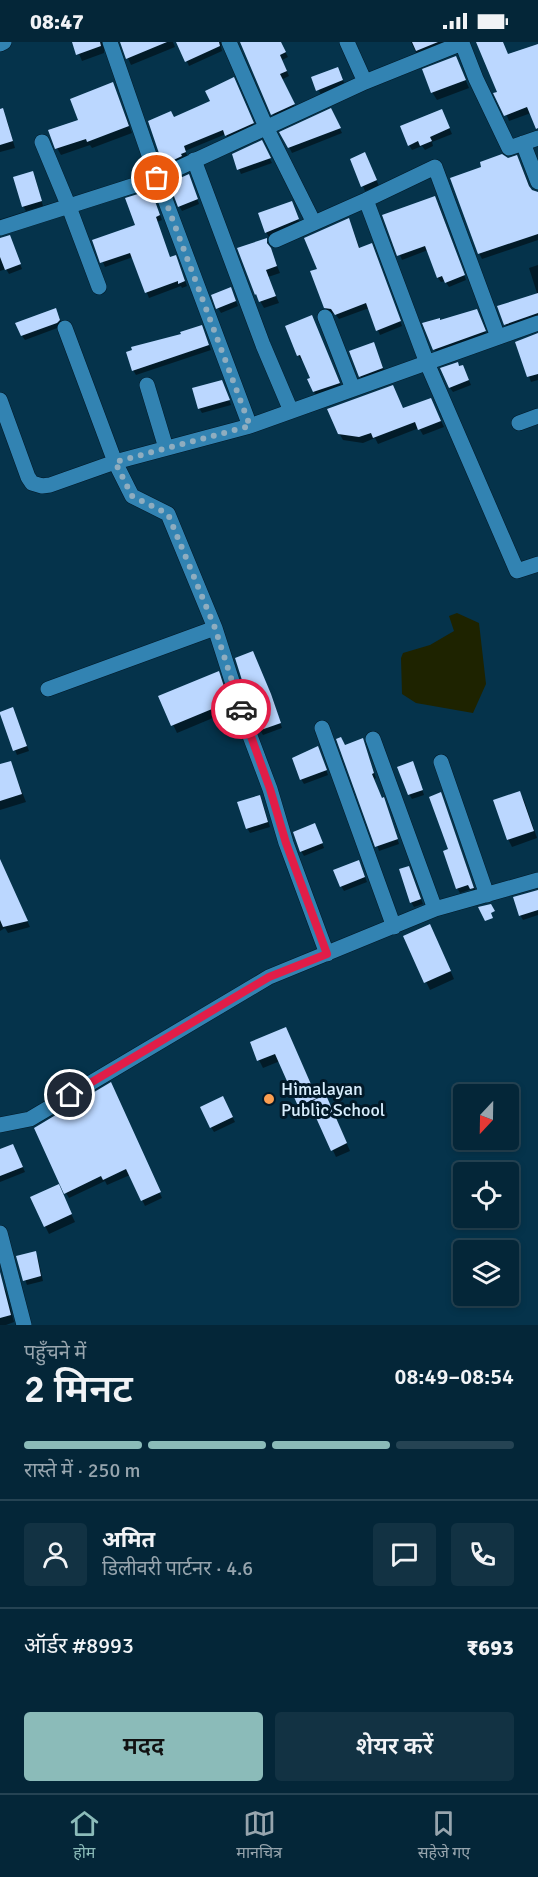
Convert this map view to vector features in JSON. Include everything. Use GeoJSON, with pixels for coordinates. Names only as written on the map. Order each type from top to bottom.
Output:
{"type":"FeatureCollection","features":[{"type":"Feature","properties":{"kind":"street"},"geometry":{"type":"LineString","coordinates":[[0,44],[4,42]]}},
{"type":"Feature","properties":{"kind":"street"},"geometry":{"type":"LineString","coordinates":[[110,42],[157,178],[250,426]]}},
{"type":"Feature","properties":{"kind":"street"},"geometry":{"type":"LineString","coordinates":[[229,42],[266,127],[314,223]]}},
{"type":"Feature","properties":{"kind":"street"},"geometry":{"type":"LineString","coordinates":[[347,42],[365,82]]}},
{"type":"Feature","properties":{"kind":"street"},"geometry":{"type":"LineString","coordinates":[[0,228],[157,178],[365,82],[462,43],[476,79],[509,148],[531,141],[538,182]]}},
{"type":"Feature","properties":{"kind":"street"},"geometry":{"type":"LineString","coordinates":[[42,142],[99,287]]}},
{"type":"Feature","properties":{"kind":"street"},"geometry":{"type":"LineString","coordinates":[[194,160],[259,334],[291,411]]}},
{"type":"Feature","properties":{"kind":"street"},"geometry":{"type":"LineString","coordinates":[[276,240],[435,167],[498,338]]}},
{"type":"Feature","properties":{"kind":"street"},"geometry":{"type":"LineString","coordinates":[[366,200],[427,363],[517,572],[538,564]]}},
{"type":"Feature","properties":{"kind":"street"},"geometry":{"type":"LineString","coordinates":[[325,317],[353,389]]}},
{"type":"Feature","properties":{"kind":"street"},"geometry":{"type":"LineString","coordinates":[[0,400],[28,477],[32,483],[50,486],[115,462],[250,426],[538,323]]}},
{"type":"Feature","properties":{"kind":"street"},"geometry":{"type":"LineString","coordinates":[[65,328],[115,462],[132,496],[168,514],[215,628],[286,843],[327,954]]}},
{"type":"Feature","properties":{"kind":"street"},"geometry":{"type":"LineString","coordinates":[[147,385],[166,448]]}},
{"type":"Feature","properties":{"kind":"street"},"geometry":{"type":"LineString","coordinates":[[519,423],[538,416]]}},
{"type":"Feature","properties":{"kind":"street"},"geometry":{"type":"LineString","coordinates":[[48,689],[215,628]]}},
{"type":"Feature","properties":{"kind":"street"},"geometry":{"type":"LineString","coordinates":[[322,728],[394,927]]}},
{"type":"Feature","properties":{"kind":"street"},"geometry":{"type":"LineString","coordinates":[[373,739],[435,909]]}},
{"type":"Feature","properties":{"kind":"street"},"geometry":{"type":"LineString","coordinates":[[441,762],[487,895]]}},
{"type":"Feature","properties":{"kind":"street"},"geometry":{"type":"LineString","coordinates":[[0,1125],[30,1119],[269,977],[435,909],[538,880]]}},
{"type":"Feature","properties":{"kind":"street"},"geometry":{"type":"LineString","coordinates":[[0,1233],[24,1325]]}},
{"type":"Feature","properties":{"kind":"shaded area"},"geometry":{"type":"Polygon","coordinates":[[[457,613],[479,623],[486,684],[473,713],[416,703],[402,694],[401,658],[403,653],[430,645],[454,631],[449,616],[457,613]]]}},
{"type":"Feature","properties":{"kind":"building"},"geometry":{"type":"Polygon","coordinates":[[[72,42],[100,42],[101,46],[76,55],[72,42]]]}},
{"type":"Feature","properties":{"kind":"building"},"geometry":{"type":"Polygon","coordinates":[[[120,42],[167,42],[126,59],[120,42]]]}},
{"type":"Feature","properties":{"kind":"building"},"geometry":{"type":"Polygon","coordinates":[[[176,42],[219,42],[220,46],[185,62],[176,42]]]}},
{"type":"Feature","properties":{"kind":"building"},"geometry":{"type":"Polygon","coordinates":[[[240,42],[281,42],[286,52],[280,55],[287,71],[280,74],[295,104],[271,115],[240,42]]]}},
{"type":"Feature","properties":{"kind":"building"},"geometry":{"type":"Polygon","coordinates":[[[412,42],[438,42],[416,51],[412,42]]]}},
{"type":"Feature","properties":{"kind":"building"},"geometry":{"type":"Polygon","coordinates":[[[476,42],[503,42],[508,54],[538,44],[538,128],[536,129],[527,107],[504,116],[493,93],[497,92],[476,42]]]}},
{"type":"Feature","properties":{"kind":"building"},"geometry":{"type":"Polygon","coordinates":[[[456,56],[466,80],[431,93],[422,69],[456,56]]]}},
{"type":"Feature","properties":{"kind":"building"},"geometry":{"type":"Polygon","coordinates":[[[338,67],[343,80],[316,91],[311,77],[338,67]]]}},
{"type":"Feature","properties":{"kind":"building"},"geometry":{"type":"Polygon","coordinates":[[[234,77],[254,123],[225,136],[223,130],[184,146],[186,152],[181,154],[182,156],[163,165],[148,121],[171,111],[174,117],[210,101],[205,91],[234,77]]]}},
{"type":"Feature","properties":{"kind":"building"},"geometry":{"type":"Polygon","coordinates":[[[113,82],[129,126],[87,142],[86,139],[55,149],[48,130],[78,120],[70,99],[113,82]]]}},
{"type":"Feature","properties":{"kind":"building"},"geometry":{"type":"Polygon","coordinates":[[[3,108],[13,141],[0,145],[0,109],[3,108]]]}},
{"type":"Feature","properties":{"kind":"building"},"geometry":{"type":"Polygon","coordinates":[[[331,108],[341,128],[288,148],[279,132],[331,108]]]}},
{"type":"Feature","properties":{"kind":"building"},"geometry":{"type":"Polygon","coordinates":[[[442,109],[450,128],[430,137],[432,141],[420,146],[418,141],[408,146],[400,126],[442,109]]]}},
{"type":"Feature","properties":{"kind":"building"},"geometry":{"type":"Polygon","coordinates":[[[262,140],[271,158],[237,170],[232,154],[262,140]]]}},
{"type":"Feature","properties":{"kind":"building"},"geometry":{"type":"Polygon","coordinates":[[[365,152],[377,180],[361,187],[350,159],[365,152]]]}},
{"type":"Feature","properties":{"kind":"building"},"geometry":{"type":"Polygon","coordinates":[[[502,154],[508,158],[517,155],[529,186],[538,192],[538,234],[478,254],[450,178],[481,167],[480,162],[502,154]]]}},
{"type":"Feature","properties":{"kind":"building"},"geometry":{"type":"Polygon","coordinates":[[[33,171],[42,201],[22,207],[13,177],[33,171]]]}},
{"type":"Feature","properties":{"kind":"building"},"geometry":{"type":"Polygon","coordinates":[[[189,174],[198,199],[178,207],[169,183],[189,174]]]}},
{"type":"Feature","properties":{"kind":"building"},"geometry":{"type":"Polygon","coordinates":[[[151,190],[160,215],[156,217],[170,257],[176,255],[185,281],[178,284],[178,281],[145,293],[130,253],[100,263],[92,240],[135,225],[125,198],[151,190]]]}},
{"type":"Feature","properties":{"kind":"building"},"geometry":{"type":"Polygon","coordinates":[[[435,196],[465,275],[445,283],[442,276],[437,278],[425,246],[397,256],[382,215],[435,196]]]}},
{"type":"Feature","properties":{"kind":"building"},"geometry":{"type":"Polygon","coordinates":[[[292,201],[299,219],[265,233],[258,213],[292,201]]]}},
{"type":"Feature","properties":{"kind":"building"},"geometry":{"type":"Polygon","coordinates":[[[349,218],[359,248],[372,243],[401,321],[376,331],[366,303],[335,315],[331,309],[324,308],[310,271],[317,269],[304,238],[349,218]]]}},
{"type":"Feature","properties":{"kind":"building"},"geometry":{"type":"Polygon","coordinates":[[[10,235],[21,264],[5,270],[0,257],[0,238],[10,235]]]}},
{"type":"Feature","properties":{"kind":"building"},"geometry":{"type":"Polygon","coordinates":[[[267,238],[277,266],[266,270],[276,296],[259,302],[237,248],[267,238]]]}},
{"type":"Feature","properties":{"kind":"building"},"geometry":{"type":"Polygon","coordinates":[[[231,287],[236,301],[216,309],[211,295],[231,287]]]}},
{"type":"Feature","properties":{"kind":"building"},"geometry":{"type":"Polygon","coordinates":[[[538,293],[538,313],[504,325],[497,306],[538,293]]]}},
{"type":"Feature","properties":{"kind":"building"},"geometry":{"type":"Polygon","coordinates":[[[56,308],[60,320],[57,323],[21,336],[15,323],[56,308]]]}},
{"type":"Feature","properties":{"kind":"building"},"geometry":{"type":"Polygon","coordinates":[[[477,309],[486,331],[433,350],[422,323],[477,309]]]}},
{"type":"Feature","properties":{"kind":"building"},"geometry":{"type":"Polygon","coordinates":[[[312,315],[340,383],[313,392],[307,379],[310,378],[300,355],[297,356],[285,326],[312,315]]]}},
{"type":"Feature","properties":{"kind":"building"},"geometry":{"type":"Polygon","coordinates":[[[202,325],[209,345],[132,371],[126,352],[132,350],[131,347],[181,334],[180,332],[202,325]]]}},
{"type":"Feature","properties":{"kind":"building"},"geometry":{"type":"Polygon","coordinates":[[[538,333],[538,374],[527,377],[515,342],[538,333]]]}},
{"type":"Feature","properties":{"kind":"building"},"geometry":{"type":"Polygon","coordinates":[[[374,342],[383,368],[359,377],[349,351],[374,342]]]}},
{"type":"Feature","properties":{"kind":"building"},"geometry":{"type":"Polygon","coordinates":[[[458,362],[459,366],[463,365],[469,380],[449,388],[440,368],[458,362]]]}},
{"type":"Feature","properties":{"kind":"building"},"geometry":{"type":"Polygon","coordinates":[[[222,380],[230,400],[198,409],[192,388],[222,380]]]}},
{"type":"Feature","properties":{"kind":"building"},"geometry":{"type":"Polygon","coordinates":[[[393,385],[403,408],[431,398],[441,421],[418,430],[415,422],[373,438],[371,433],[359,437],[338,434],[327,409],[393,385]]]}},
{"type":"Feature","properties":{"kind":"building"},"geometry":{"type":"Polygon","coordinates":[[[253,651],[281,723],[258,731],[235,658],[253,651]]]}},
{"type":"Feature","properties":{"kind":"building"},"geometry":{"type":"Polygon","coordinates":[[[219,671],[229,702],[171,726],[158,696],[219,671]]]}},
{"type":"Feature","properties":{"kind":"building"},"geometry":{"type":"Polygon","coordinates":[[[13,707],[27,746],[13,751],[0,712],[13,707]]]}},
{"type":"Feature","properties":{"kind":"building"},"geometry":{"type":"Polygon","coordinates":[[[341,737],[345,745],[363,738],[374,773],[372,774],[382,798],[384,797],[398,839],[375,847],[336,739],[341,737]]]}},
{"type":"Feature","properties":{"kind":"building"},"geometry":{"type":"Polygon","coordinates":[[[318,746],[327,770],[300,780],[292,758],[318,746]]]}},
{"type":"Feature","properties":{"kind":"building"},"geometry":{"type":"Polygon","coordinates":[[[11,761],[22,794],[0,801],[0,764],[11,761]]]}},
{"type":"Feature","properties":{"kind":"building"},"geometry":{"type":"Polygon","coordinates":[[[413,761],[423,790],[408,795],[397,767],[413,761]]]}},
{"type":"Feature","properties":{"kind":"building"},"geometry":{"type":"Polygon","coordinates":[[[520,791],[534,831],[507,840],[493,800],[520,791]]]}},
{"type":"Feature","properties":{"kind":"building"},"geometry":{"type":"Polygon","coordinates":[[[441,792],[474,888],[470,889],[468,885],[456,889],[443,851],[448,849],[429,797],[441,792]]]}},
{"type":"Feature","properties":{"kind":"building"},"geometry":{"type":"Polygon","coordinates":[[[260,795],[268,822],[246,829],[237,802],[260,795]]]}},
{"type":"Feature","properties":{"kind":"building"},"geometry":{"type":"Polygon","coordinates":[[[315,823],[323,843],[300,852],[293,832],[315,823]]]}},
{"type":"Feature","properties":{"kind":"building"},"geometry":{"type":"Polygon","coordinates":[[[0,859],[28,921],[3,927],[0,920],[0,859]]]}},
{"type":"Feature","properties":{"kind":"building"},"geometry":{"type":"Polygon","coordinates":[[[359,860],[365,877],[340,887],[333,870],[359,860]]]}},
{"type":"Feature","properties":{"kind":"building"},"geometry":{"type":"Polygon","coordinates":[[[409,866],[421,899],[410,903],[399,869],[409,866]]]}},
{"type":"Feature","properties":{"kind":"building"},"geometry":{"type":"Polygon","coordinates":[[[538,890],[538,910],[519,916],[513,897],[538,890]]]}},
{"type":"Feature","properties":{"kind":"building"},"geometry":{"type":"Polygon","coordinates":[[[491,904],[495,911],[491,913],[493,918],[485,921],[478,907],[491,904]]]}},
{"type":"Feature","properties":{"kind":"building"},"geometry":{"type":"Polygon","coordinates":[[[430,924],[451,971],[424,983],[403,936],[430,924]]]}},
{"type":"Feature","properties":{"kind":"building","name":"Himalayan Public School"},"geometry":{"type":"Polygon","coordinates":[[[286,1027],[317,1098],[298,1106],[275,1054],[257,1061],[250,1042],[286,1027]]]}},
{"type":"Feature","properties":{"kind":"building"},"geometry":{"type":"Polygon","coordinates":[[[111,1082],[161,1192],[141,1201],[126,1169],[103,1180],[101,1176],[64,1194],[34,1128],[111,1082]]]}},
{"type":"Feature","properties":{"kind":"building"},"geometry":{"type":"Polygon","coordinates":[[[326,1095],[347,1143],[331,1151],[309,1102],[326,1095]]]}},
{"type":"Feature","properties":{"kind":"building"},"geometry":{"type":"Polygon","coordinates":[[[223,1096],[233,1117],[210,1128],[200,1107],[223,1096]]]}},
{"type":"Feature","properties":{"kind":"building"},"geometry":{"type":"Polygon","coordinates":[[[13,1144],[23,1167],[0,1176],[0,1149],[13,1144]]]}},
{"type":"Feature","properties":{"kind":"building"},"geometry":{"type":"Polygon","coordinates":[[[59,1184],[72,1214],[44,1227],[30,1197],[59,1184]]]}},
{"type":"Feature","properties":{"kind":"building"},"geometry":{"type":"Polygon","coordinates":[[[36,1251],[41,1276],[23,1281],[16,1256],[36,1251]]]}},
{"type":"Feature","properties":{"kind":"building"},"geometry":{"type":"Polygon","coordinates":[[[0,1272],[11,1315],[0,1318],[0,1272]]]}},
{"type":"Feature","properties":{"kind":"way so far"},"geometry":{"type":"LineString","coordinates":[[157,178],[250,426],[115,462],[132,496],[168,514],[215,628],[241,709]]}},
{"type":"Feature","properties":{"kind":"place","name":"Himalayan Public School"},"geometry":{"type":"Point","coordinates":[269,1099]}},
{"type":"Feature","properties":{"kind":"route"},"geometry":{"type":"LineString","coordinates":[[70,1095],[269,977],[327,954],[286,843],[270,789],[241,709]]}}]}
